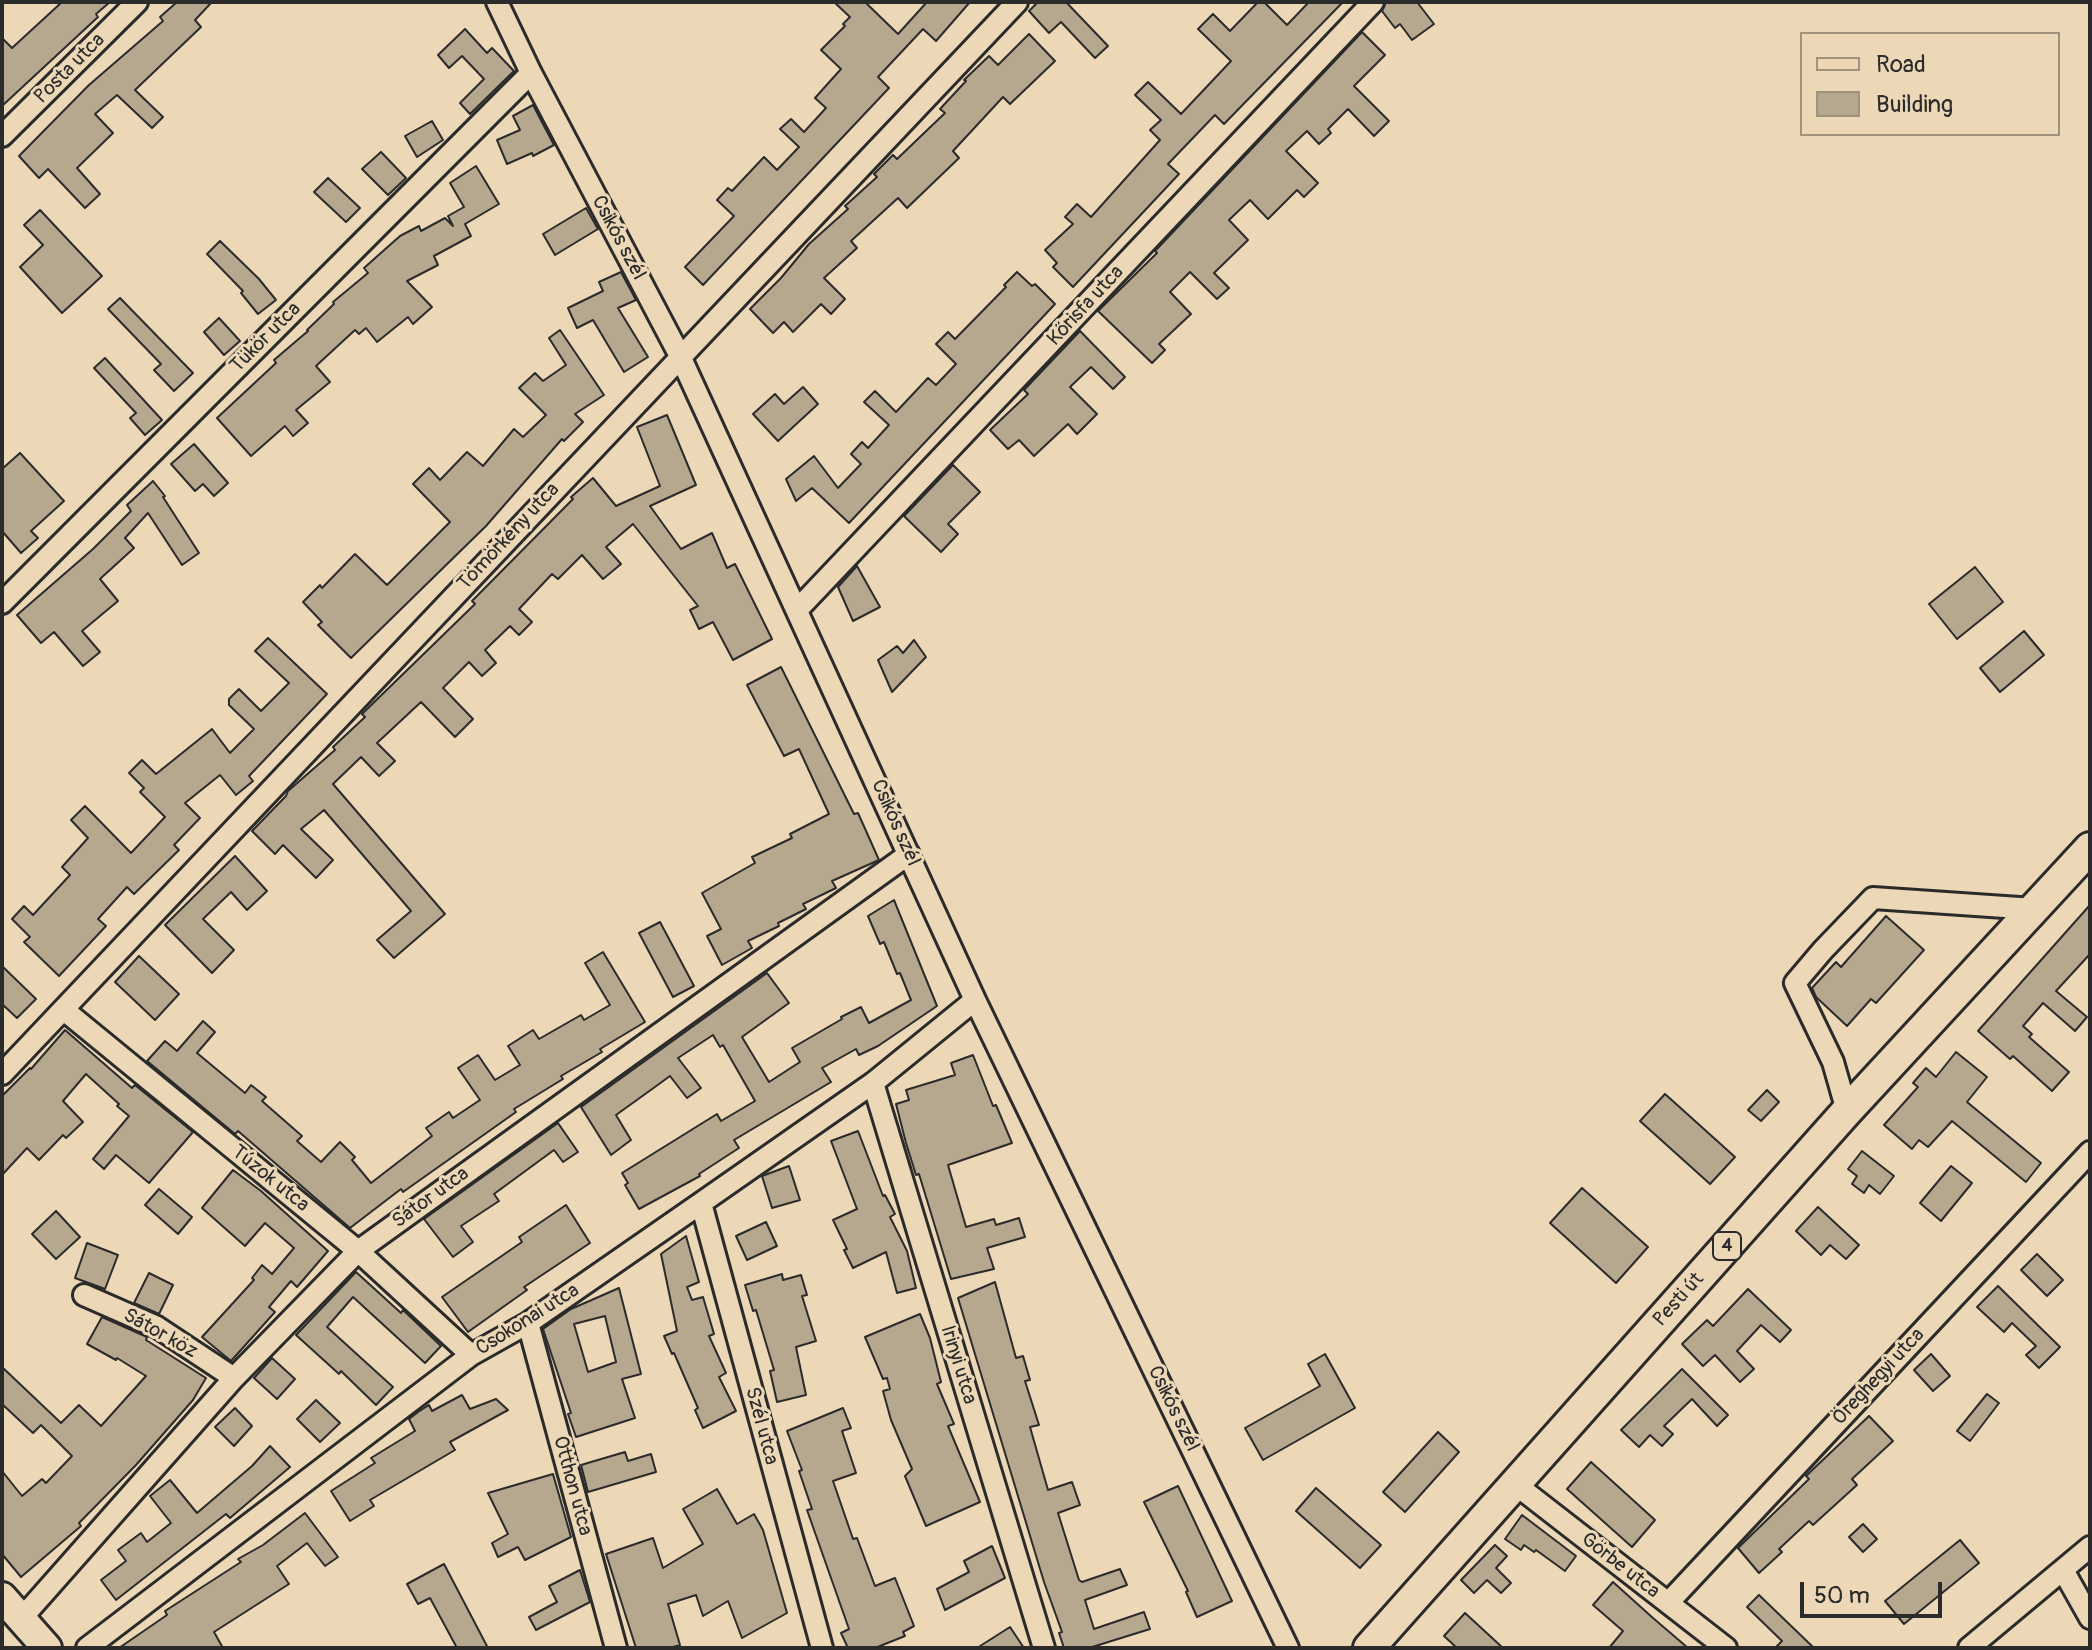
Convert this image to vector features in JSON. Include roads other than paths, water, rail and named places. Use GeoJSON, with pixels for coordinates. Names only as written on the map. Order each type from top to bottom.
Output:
{"type":"FeatureCollection","features":[{"type":"Feature","properties":{"kind":"main road","name":"Pesti út"},"geometry":{"type":"LineString","coordinates":[[1377,1645],[1515,1484],[1847,1111],[2090,848]]}},
{"type":"Feature","properties":{"kind":"main road"},"geometry":{"type":"LineString","coordinates":[[2,1597],[47,1648]]}},
{"type":"Feature","properties":{"kind":"street","name":"Posta utca"},"geometry":{"type":"LineString","coordinates":[[2,136],[137,2]]}},
{"type":"Feature","properties":{"kind":"street","name":"Csikós szél"},"geometry":{"type":"LineString","coordinates":[[497,2],[531,73],[680,356],[975,1000],[1288,1648]]}},
{"type":"Feature","properties":{"kind":"street","name":"Tömörkény utca"},"geometry":{"type":"LineString","coordinates":[[2,1074],[1017,2]]}},
{"type":"Feature","properties":{"kind":"street","name":"Kőrisfa utca"},"geometry":{"type":"LineString","coordinates":[[798,609],[1373,2]]}},
{"type":"Feature","properties":{"kind":"street","name":"Tükör utca"},"geometry":{"type":"LineString","coordinates":[[2,603],[531,73]]}},
{"type":"Feature","properties":{"kind":"street","name":"Sátor utca"},"geometry":{"type":"LineString","coordinates":[[21,1619],[234,1378],[358,1251],[909,854]]}},
{"type":"Feature","properties":{"kind":"street"},"geometry":{"type":"LineString","coordinates":[[1847,1111],[1833,1062],[1795,983],[1823,950],[1873,898],[2034,909]]}},
{"type":"Feature","properties":{"kind":"street","name":"Csokonai utca"},"geometry":{"type":"LineString","coordinates":[[87,1648],[471,1355],[528,1323],[873,1083],[975,1000]]}},
{"type":"Feature","properties":{"kind":"street","name":"Túzok utca"},"geometry":{"type":"LineString","coordinates":[[64,1010],[358,1251],[471,1355]]}},
{"type":"Feature","properties":{"kind":"street","name":"Irinyi utca"},"geometry":{"type":"LineString","coordinates":[[873,1083],[1044,1648]]}},
{"type":"Feature","properties":{"kind":"street","name":"Öreghegyi utca"},"geometry":{"type":"LineString","coordinates":[[1668,1603],[2090,1152]]}},
{"type":"Feature","properties":{"kind":"street","name":"Szél utca"},"geometry":{"type":"LineString","coordinates":[[701,1203],[822,1648]]}},
{"type":"Feature","properties":{"kind":"street","name":"Sátor köz"},"geometry":{"type":"LineString","coordinates":[[84,1295],[157,1327],[234,1378]]}},
{"type":"Feature","properties":{"kind":"street","name":"Otthon utca"},"geometry":{"type":"LineString","coordinates":[[528,1323],[616,1648]]}},
{"type":"Feature","properties":{"kind":"street","name":"Görbe utca"},"geometry":{"type":"LineString","coordinates":[[1515,1484],[1726,1648]]}},
{"type":"Feature","properties":{"kind":"street"},"geometry":{"type":"LineString","coordinates":[[1969,1648],[2090,1547]]}},
{"type":"Feature","properties":{"kind":"street"},"geometry":{"type":"LineString","coordinates":[[2063,1570],[2090,1618]]}}]}
